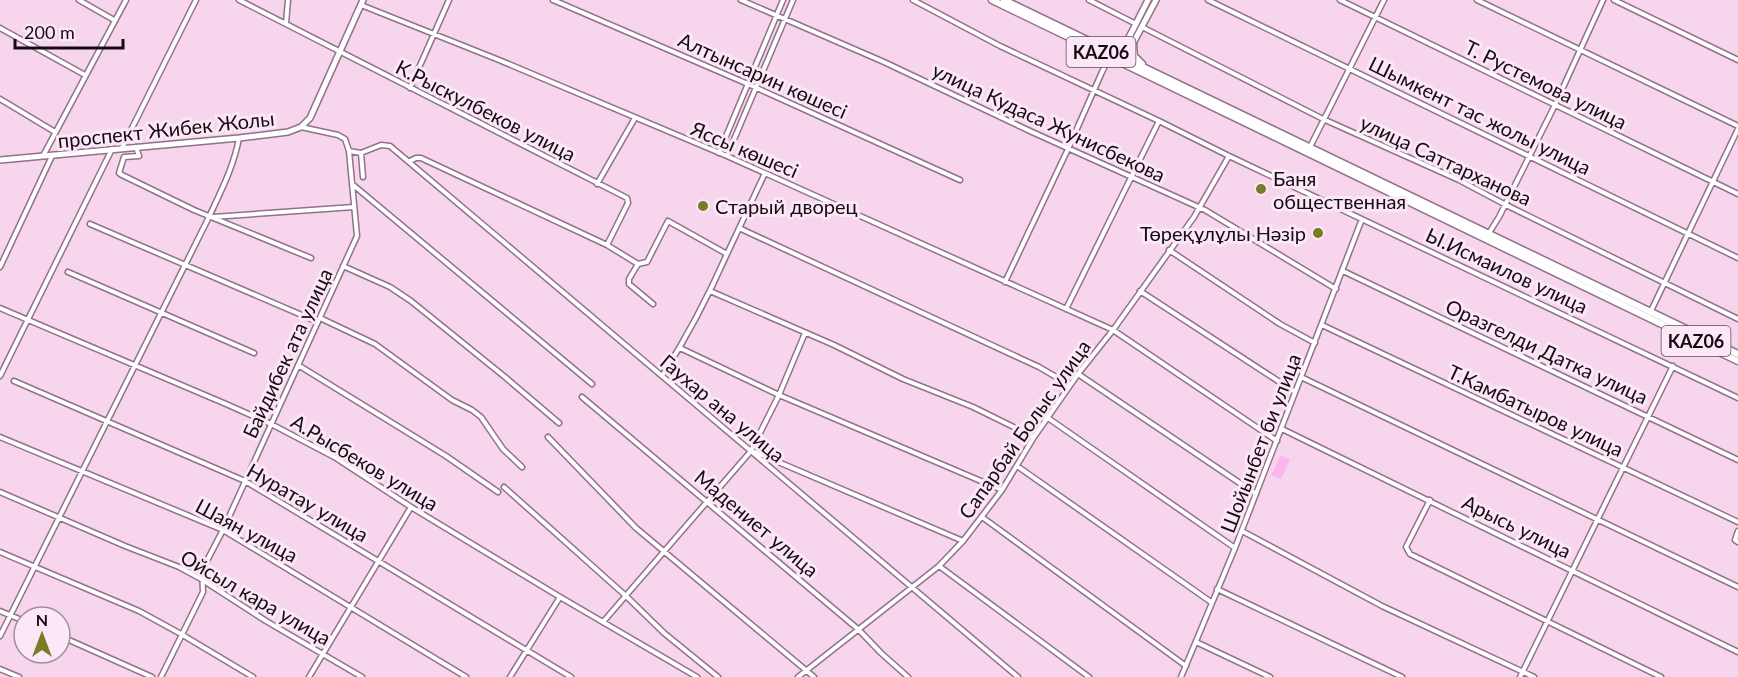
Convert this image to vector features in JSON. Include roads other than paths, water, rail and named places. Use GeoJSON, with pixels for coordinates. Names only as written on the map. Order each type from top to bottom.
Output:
{"type":"FeatureCollection","features":[{"type":"Feature","properties":{"kind":"main road","name":"KАZ06"},"geometry":{"type":"LineString","coordinates":[[992,0],[1119,60],[1150,72],[1678,329],[1738,361]]}},
{"type":"Feature","properties":{"kind":"main road","name":"KАZ06"},"geometry":{"type":"LineString","coordinates":[[1004,0],[1099,46],[1119,60]]}},
{"type":"Feature","properties":{"kind":"main road"},"geometry":{"type":"LineString","coordinates":[[1148,0],[1136,24],[1130,43],[1134,56],[1150,72]]}},
{"type":"Feature","properties":{"kind":"main road"},"geometry":{"type":"LineString","coordinates":[[1119,60],[1142,27],[1156,0]]}},
{"type":"Feature","properties":{"kind":"main road","name":"проспект Жибек Жолы"},"geometry":{"type":"LineString","coordinates":[[0,160],[239,138],[288,132],[301,127],[310,118],[362,3]]}},
{"type":"Feature","properties":{"kind":"main road"},"geometry":{"type":"LineString","coordinates":[[1099,46],[1116,47],[1130,43]]}},
{"type":"Feature","properties":{"kind":"main road","name":"KАZ06"},"geometry":{"type":"LineString","coordinates":[[1343,167],[1489,234],[1649,315]]}},
{"type":"Feature","properties":{"kind":"main road","name":"KАZ06"},"geometry":{"type":"LineString","coordinates":[[1678,329],[1738,354]]}},
{"type":"Feature","properties":{"kind":"street"},"geometry":{"type":"LineString","coordinates":[[79,0],[114,20]]}},
{"type":"Feature","properties":{"kind":"street"},"geometry":{"type":"LineString","coordinates":[[43,156],[126,0]]}},
{"type":"Feature","properties":{"kind":"street"},"geometry":{"type":"LineString","coordinates":[[122,148],[196,0]]}},
{"type":"Feature","properties":{"kind":"street","name":"К.Рыскулбеков улица"},"geometry":{"type":"LineString","coordinates":[[239,0],[629,200],[607,245]]}},
{"type":"Feature","properties":{"kind":"street"},"geometry":{"type":"LineString","coordinates":[[286,23],[288,0]]}},
{"type":"Feature","properties":{"kind":"street"},"geometry":{"type":"LineString","coordinates":[[410,88],[449,0]]}},
{"type":"Feature","properties":{"kind":"street","name":"Алтынсарин көшесі"},"geometry":{"type":"LineString","coordinates":[[553,0],[960,180]]}},
{"type":"Feature","properties":{"kind":"street","name":"улица Кудаса Жунисбекова"},"geometry":{"type":"LineString","coordinates":[[741,0],[884,62],[1199,208],[1336,289]]}},
{"type":"Feature","properties":{"kind":"street"},"geometry":{"type":"LineString","coordinates":[[719,153],[783,0]]}},
{"type":"Feature","properties":{"kind":"street"},"geometry":{"type":"LineString","coordinates":[[727,156],[793,0]]}},
{"type":"Feature","properties":{"kind":"street","name":"Ы.Исмаилов улица"},"geometry":{"type":"LineString","coordinates":[[913,0],[1000,46],[1738,398]]}},
{"type":"Feature","properties":{"kind":"street"},"geometry":{"type":"LineString","coordinates":[[1089,0],[1136,24]]}},
{"type":"Feature","properties":{"kind":"street","name":"Шымкент тас жолы улица"},"geometry":{"type":"LineString","coordinates":[[1208,0],[1738,258]]}},
{"type":"Feature","properties":{"kind":"street","name":"Т. Рустемова улица"},"geometry":{"type":"LineString","coordinates":[[1340,0],[1738,194]]}},
{"type":"Feature","properties":{"kind":"street"},"geometry":{"type":"LineString","coordinates":[[1308,150],[1384,0]]}},
{"type":"Feature","properties":{"kind":"street"},"geometry":{"type":"LineString","coordinates":[[1477,0],[1738,128],[1649,315]]}},
{"type":"Feature","properties":{"kind":"street"},"geometry":{"type":"LineString","coordinates":[[1489,234],[1506,205],[1555,105],[1603,0]]}},
{"type":"Feature","properties":{"kind":"street"},"geometry":{"type":"LineString","coordinates":[[1614,0],[1738,60]]}},
{"type":"Feature","properties":{"kind":"street","name":"Яссы көшесі"},"geometry":{"type":"LineString","coordinates":[[362,3],[727,156],[1113,330],[1277,441]]}},
{"type":"Feature","properties":{"kind":"street","name":"улица Саттарханова"},"geometry":{"type":"LineString","coordinates":[[1142,27],[1323,119],[1421,162],[1738,319]]}},
{"type":"Feature","properties":{"kind":"street"},"geometry":{"type":"LineString","coordinates":[[0,28],[85,75]]}},
{"type":"Feature","properties":{"kind":"street"},"geometry":{"type":"LineString","coordinates":[[1005,282],[1106,64],[1119,60]]}},
{"type":"Feature","properties":{"kind":"street"},"geometry":{"type":"LineString","coordinates":[[0,99],[55,132]]}},
{"type":"Feature","properties":{"kind":"street"},"geometry":{"type":"LineString","coordinates":[[597,183],[634,118]]}},
{"type":"Feature","properties":{"kind":"street"},"geometry":{"type":"LineString","coordinates":[[1066,309],[1159,121]]}},
{"type":"Feature","properties":{"kind":"street"},"geometry":{"type":"LineString","coordinates":[[301,127],[338,135],[345,140],[349,151],[361,153],[363,177]]}},
{"type":"Feature","properties":{"kind":"street"},"geometry":{"type":"LineString","coordinates":[[0,636],[209,217],[237,153],[239,138]]}},
{"type":"Feature","properties":{"kind":"street","name":"Гаухар ана улица"},"geometry":{"type":"LineString","coordinates":[[361,153],[387,145],[410,161],[1016,676]]}},
{"type":"Feature","properties":{"kind":"street"},"geometry":{"type":"LineString","coordinates":[[135,147],[139,156],[124,157],[119,169],[122,176],[209,217],[311,258]]}},
{"type":"Feature","properties":{"kind":"street"},"geometry":{"type":"LineString","coordinates":[[0,376],[112,149]]}},
{"type":"Feature","properties":{"kind":"street","name":"Байдибек ата улица"},"geometry":{"type":"LineString","coordinates":[[161,677],[203,592],[202,570],[223,530],[357,236],[349,151]]}},
{"type":"Feature","properties":{"kind":"street"},"geometry":{"type":"LineString","coordinates":[[0,267],[52,155]]}},
{"type":"Feature","properties":{"kind":"street","name":"Сапарбай Болыс улица"},"geometry":{"type":"LineString","coordinates":[[798,677],[939,566],[963,542],[1002,490],[1034,437],[1070,385],[1113,330],[1199,208],[1229,156]]}},
{"type":"Feature","properties":{"kind":"street"},"geometry":{"type":"LineString","coordinates":[[410,161],[422,158],[607,245],[638,264],[647,262],[666,223],[672,222],[727,254]]}},
{"type":"Feature","properties":{"kind":"street"},"geometry":{"type":"LineString","coordinates":[[662,376],[680,348],[710,291],[765,173]]}},
{"type":"Feature","properties":{"kind":"street"},"geometry":{"type":"LineString","coordinates":[[351,184],[592,384]]}},
{"type":"Feature","properties":{"kind":"street"},"geometry":{"type":"LineString","coordinates":[[209,217],[354,207]]}},
{"type":"Feature","properties":{"kind":"street","name":"Шойынбет би улица"},"geometry":{"type":"LineString","coordinates":[[1181,677],[1242,531],[1362,219]]}},
{"type":"Feature","properties":{"kind":"street"},"geometry":{"type":"LineString","coordinates":[[90,224],[375,344],[453,400],[481,417],[503,449],[522,467]]}},
{"type":"Feature","properties":{"kind":"street"},"geometry":{"type":"LineString","coordinates":[[740,228],[1039,367],[1070,385]]}},
{"type":"Feature","properties":{"kind":"street"},"geometry":{"type":"LineString","coordinates":[[1168,250],[1260,311],[1315,343]]}},
{"type":"Feature","properties":{"kind":"street"},"geometry":{"type":"LineString","coordinates":[[638,264],[629,279],[629,284],[653,304]]}},
{"type":"Feature","properties":{"kind":"street"},"geometry":{"type":"LineString","coordinates":[[343,266],[390,287],[411,301],[559,423]]}},
{"type":"Feature","properties":{"kind":"street","name":"Оразгелди Датка улица"},"geometry":{"type":"LineString","coordinates":[[1343,271],[1738,460]]}},
{"type":"Feature","properties":{"kind":"street"},"geometry":{"type":"LineString","coordinates":[[68,272],[254,353]]}},
{"type":"Feature","properties":{"kind":"street"},"geometry":{"type":"LineString","coordinates":[[710,291],[903,379],[973,407],[1034,437]]}},
{"type":"Feature","properties":{"kind":"street"},"geometry":{"type":"LineString","coordinates":[[1140,291],[1295,392]]}},
{"type":"Feature","properties":{"kind":"street","name":"А.Рысбеков улица"},"geometry":{"type":"LineString","coordinates":[[0,308],[271,424],[336,458],[411,507],[698,677]]}},
{"type":"Feature","properties":{"kind":"street","name":"Т.Камбатыров улица"},"geometry":{"type":"LineString","coordinates":[[1322,325],[1738,522]]}},
{"type":"Feature","properties":{"kind":"street"},"geometry":{"type":"LineString","coordinates":[[603,622],[751,451],[779,395],[805,333]]}},
{"type":"Feature","properties":{"kind":"street"},"geometry":{"type":"LineString","coordinates":[[680,348],[779,395],[1002,490]]}},
{"type":"Feature","properties":{"kind":"street"},"geometry":{"type":"LineString","coordinates":[[298,365],[436,450],[498,492]]}},
{"type":"Feature","properties":{"kind":"street"},"geometry":{"type":"LineString","coordinates":[[1520,677],[1673,366]]}},
{"type":"Feature","properties":{"kind":"street"},"geometry":{"type":"LineString","coordinates":[[1078,374],[1256,494]]}},
{"type":"Feature","properties":{"kind":"street"},"geometry":{"type":"LineString","coordinates":[[1301,377],[1738,587]]}},
{"type":"Feature","properties":{"kind":"street","name":"Нуратау улица"},"geometry":{"type":"LineString","coordinates":[[14,381],[245,481],[572,677]]}},
{"type":"Feature","properties":{"kind":"street","name":"Мадениет улица"},"geometry":{"type":"LineString","coordinates":[[582,397],[859,630],[908,677]]}},
{"type":"Feature","properties":{"kind":"street"},"geometry":{"type":"LineString","coordinates":[[1048,418],[1235,548]]}},
{"type":"Feature","properties":{"kind":"street","name":"Арысь улица"},"geometry":{"type":"LineString","coordinates":[[1282,429],[1738,652]]}},
{"type":"Feature","properties":{"kind":"street","name":"Шаян улица"},"geometry":{"type":"LineString","coordinates":[[0,436],[223,530],[466,677]]}},
{"type":"Feature","properties":{"kind":"street"},"geometry":{"type":"LineString","coordinates":[[548,437],[636,528],[814,677]]}},
{"type":"Feature","properties":{"kind":"street"},"geometry":{"type":"LineString","coordinates":[[751,451],[963,542]]}},
{"type":"Feature","properties":{"kind":"street"},"geometry":{"type":"LineString","coordinates":[[1017,466],[1211,602]]}},
{"type":"Feature","properties":{"kind":"street"},"geometry":{"type":"LineString","coordinates":[[504,487],[664,633],[718,677]]}},
{"type":"Feature","properties":{"kind":"street","name":"Ойсыл кара улица"},"geometry":{"type":"LineString","coordinates":[[0,492],[179,567],[362,677]]}},
{"type":"Feature","properties":{"kind":"street"},"geometry":{"type":"LineString","coordinates":[[1430,500],[1406,547],[1410,554],[1661,677]]}},
{"type":"Feature","properties":{"kind":"street"},"geometry":{"type":"LineString","coordinates":[[309,677],[411,507]]}},
{"type":"Feature","properties":{"kind":"street"},"geometry":{"type":"LineString","coordinates":[[982,517],[1186,666]]}},
{"type":"Feature","properties":{"kind":"street"},"geometry":{"type":"LineString","coordinates":[[1242,531],[1352,591],[1534,677]]}},
{"type":"Feature","properties":{"kind":"street"},"geometry":{"type":"LineString","coordinates":[[1737,541],[1738,531]]}},
{"type":"Feature","properties":{"kind":"street"},"geometry":{"type":"LineString","coordinates":[[0,552],[139,611],[253,677]]}},
{"type":"Feature","properties":{"kind":"street"},"geometry":{"type":"LineString","coordinates":[[939,566],[1089,677]]}},
{"type":"Feature","properties":{"kind":"street"},"geometry":{"type":"LineString","coordinates":[[1217,589],[1402,677]]}},
{"type":"Feature","properties":{"kind":"street"},"geometry":{"type":"LineString","coordinates":[[510,677],[560,597]]}},
{"type":"Feature","properties":{"kind":"street"},"geometry":{"type":"LineString","coordinates":[[0,611],[10,615]]}},
{"type":"Feature","properties":{"kind":"street"},"geometry":{"type":"LineString","coordinates":[[72,641],[152,677]]}},
{"type":"Feature","properties":{"kind":"street"},"geometry":{"type":"LineString","coordinates":[[1196,642],[1270,677]]}},
{"type":"Feature","properties":{"kind":"street"},"geometry":{"type":"LineString","coordinates":[[0,669],[19,677]]}},
{"type":"Feature","properties":{"kind":"place","name":"Баня общественная"},"geometry":{"type":"Point","coordinates":[1261,189]}},
{"type":"Feature","properties":{"kind":"place","name":"Старый дворец"},"geometry":{"type":"Point","coordinates":[703,206]}},
{"type":"Feature","properties":{"kind":"place","name":"Төреқұлұлы Нәзір"},"geometry":{"type":"Point","coordinates":[1318,233]}}]}
